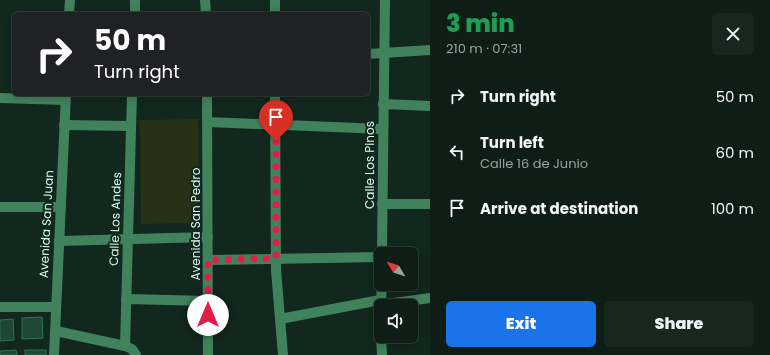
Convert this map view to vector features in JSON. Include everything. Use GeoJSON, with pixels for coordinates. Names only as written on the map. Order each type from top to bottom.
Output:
{"type":"FeatureCollection","features":[{"type":"Feature","properties":{"kind":"street"},"geometry":{"type":"LineString","coordinates":[[70,0],[70,12]]}},
{"type":"Feature","properties":{"kind":"street"},"geometry":{"type":"LineString","coordinates":[[135,0],[135,12]]}},
{"type":"Feature","properties":{"kind":"street"},"geometry":{"type":"LineString","coordinates":[[205,0],[206,12]]}},
{"type":"Feature","properties":{"kind":"street"},"geometry":{"type":"LineString","coordinates":[[275,0],[275,12]]}},
{"type":"Feature","properties":{"kind":"street","name":"Calle Los Pinos"},"geometry":{"type":"LineString","coordinates":[[381,247],[384,0]]}},
{"type":"Feature","properties":{"kind":"street"},"geometry":{"type":"LineString","coordinates":[[370,54],[430,50]]}},
{"type":"Feature","properties":{"kind":"street","name":"Calle Los Andes"},"geometry":{"type":"LineString","coordinates":[[125,346],[132,96]]}},
{"type":"Feature","properties":{"kind":"street","name":"Avenida San Pedro"},"geometry":{"type":"LineString","coordinates":[[208,96],[208,355]]}},
{"type":"Feature","properties":{"kind":"street"},"geometry":{"type":"LineString","coordinates":[[275,96],[276,258],[283,355]]}},
{"type":"Feature","properties":{"kind":"street"},"geometry":{"type":"LineString","coordinates":[[0,98],[65,97]]}},
{"type":"Feature","properties":{"kind":"street","name":"Avenida San Juan"},"geometry":{"type":"LineString","coordinates":[[54,355],[65,97]]}},
{"type":"Feature","properties":{"kind":"street"},"geometry":{"type":"LineString","coordinates":[[383,104],[430,106]]}},
{"type":"Feature","properties":{"kind":"street"},"geometry":{"type":"LineString","coordinates":[[208,122],[276,126],[382,129]]}},
{"type":"Feature","properties":{"kind":"street"},"geometry":{"type":"LineString","coordinates":[[64,125],[131,126]]}},
{"type":"Feature","properties":{"kind":"street"},"geometry":{"type":"LineString","coordinates":[[382,204],[430,204]]}},
{"type":"Feature","properties":{"kind":"street"},"geometry":{"type":"LineString","coordinates":[[0,207],[61,208]]}},
{"type":"Feature","properties":{"kind":"street"},"geometry":{"type":"LineString","coordinates":[[59,241],[208,237]]}},
{"type":"Feature","properties":{"kind":"street"},"geometry":{"type":"LineString","coordinates":[[208,260],[374,257]]}},
{"type":"Feature","properties":{"kind":"street"},"geometry":{"type":"LineString","coordinates":[[418,299],[430,298]]}},
{"type":"Feature","properties":{"kind":"street"},"geometry":{"type":"LineString","coordinates":[[126,299],[208,301]]}},
{"type":"Feature","properties":{"kind":"street"},"geometry":{"type":"LineString","coordinates":[[280,319],[374,304]]}},
{"type":"Feature","properties":{"kind":"street"},"geometry":{"type":"LineString","coordinates":[[0,307],[55,307]]}},
{"type":"Feature","properties":{"kind":"street"},"geometry":{"type":"LineString","coordinates":[[56,331],[125,346],[132,349],[136,355]]}},
{"type":"Feature","properties":{"kind":"street"},"geometry":{"type":"LineString","coordinates":[[381,343],[382,355]]}},
{"type":"Feature","properties":{"kind":"green space"},"geometry":{"type":"Polygon","coordinates":[[[198,119],[199,223],[141,224],[140,120],[198,119]]]}},
{"type":"Feature","properties":{"kind":"building"},"geometry":{"type":"Polygon","coordinates":[[[42,317],[43,338],[22,339],[22,318],[42,317]]]}},
{"type":"Feature","properties":{"kind":"building"},"geometry":{"type":"Polygon","coordinates":[[[13,319],[14,340],[0,341],[0,320],[13,319]]]}},
{"type":"Feature","properties":{"kind":"building"},"geometry":{"type":"Polygon","coordinates":[[[16,350],[17,355],[0,355],[0,351],[16,350]]]}},
{"type":"Feature","properties":{"kind":"building"},"geometry":{"type":"Polygon","coordinates":[[[25,350],[46,350],[46,355],[25,355],[25,350]]]}},
{"type":"Feature","properties":{"kind":"route"},"geometry":{"type":"LineString","coordinates":[[208,315],[208,260],[276,258],[276,141]]}}]}
